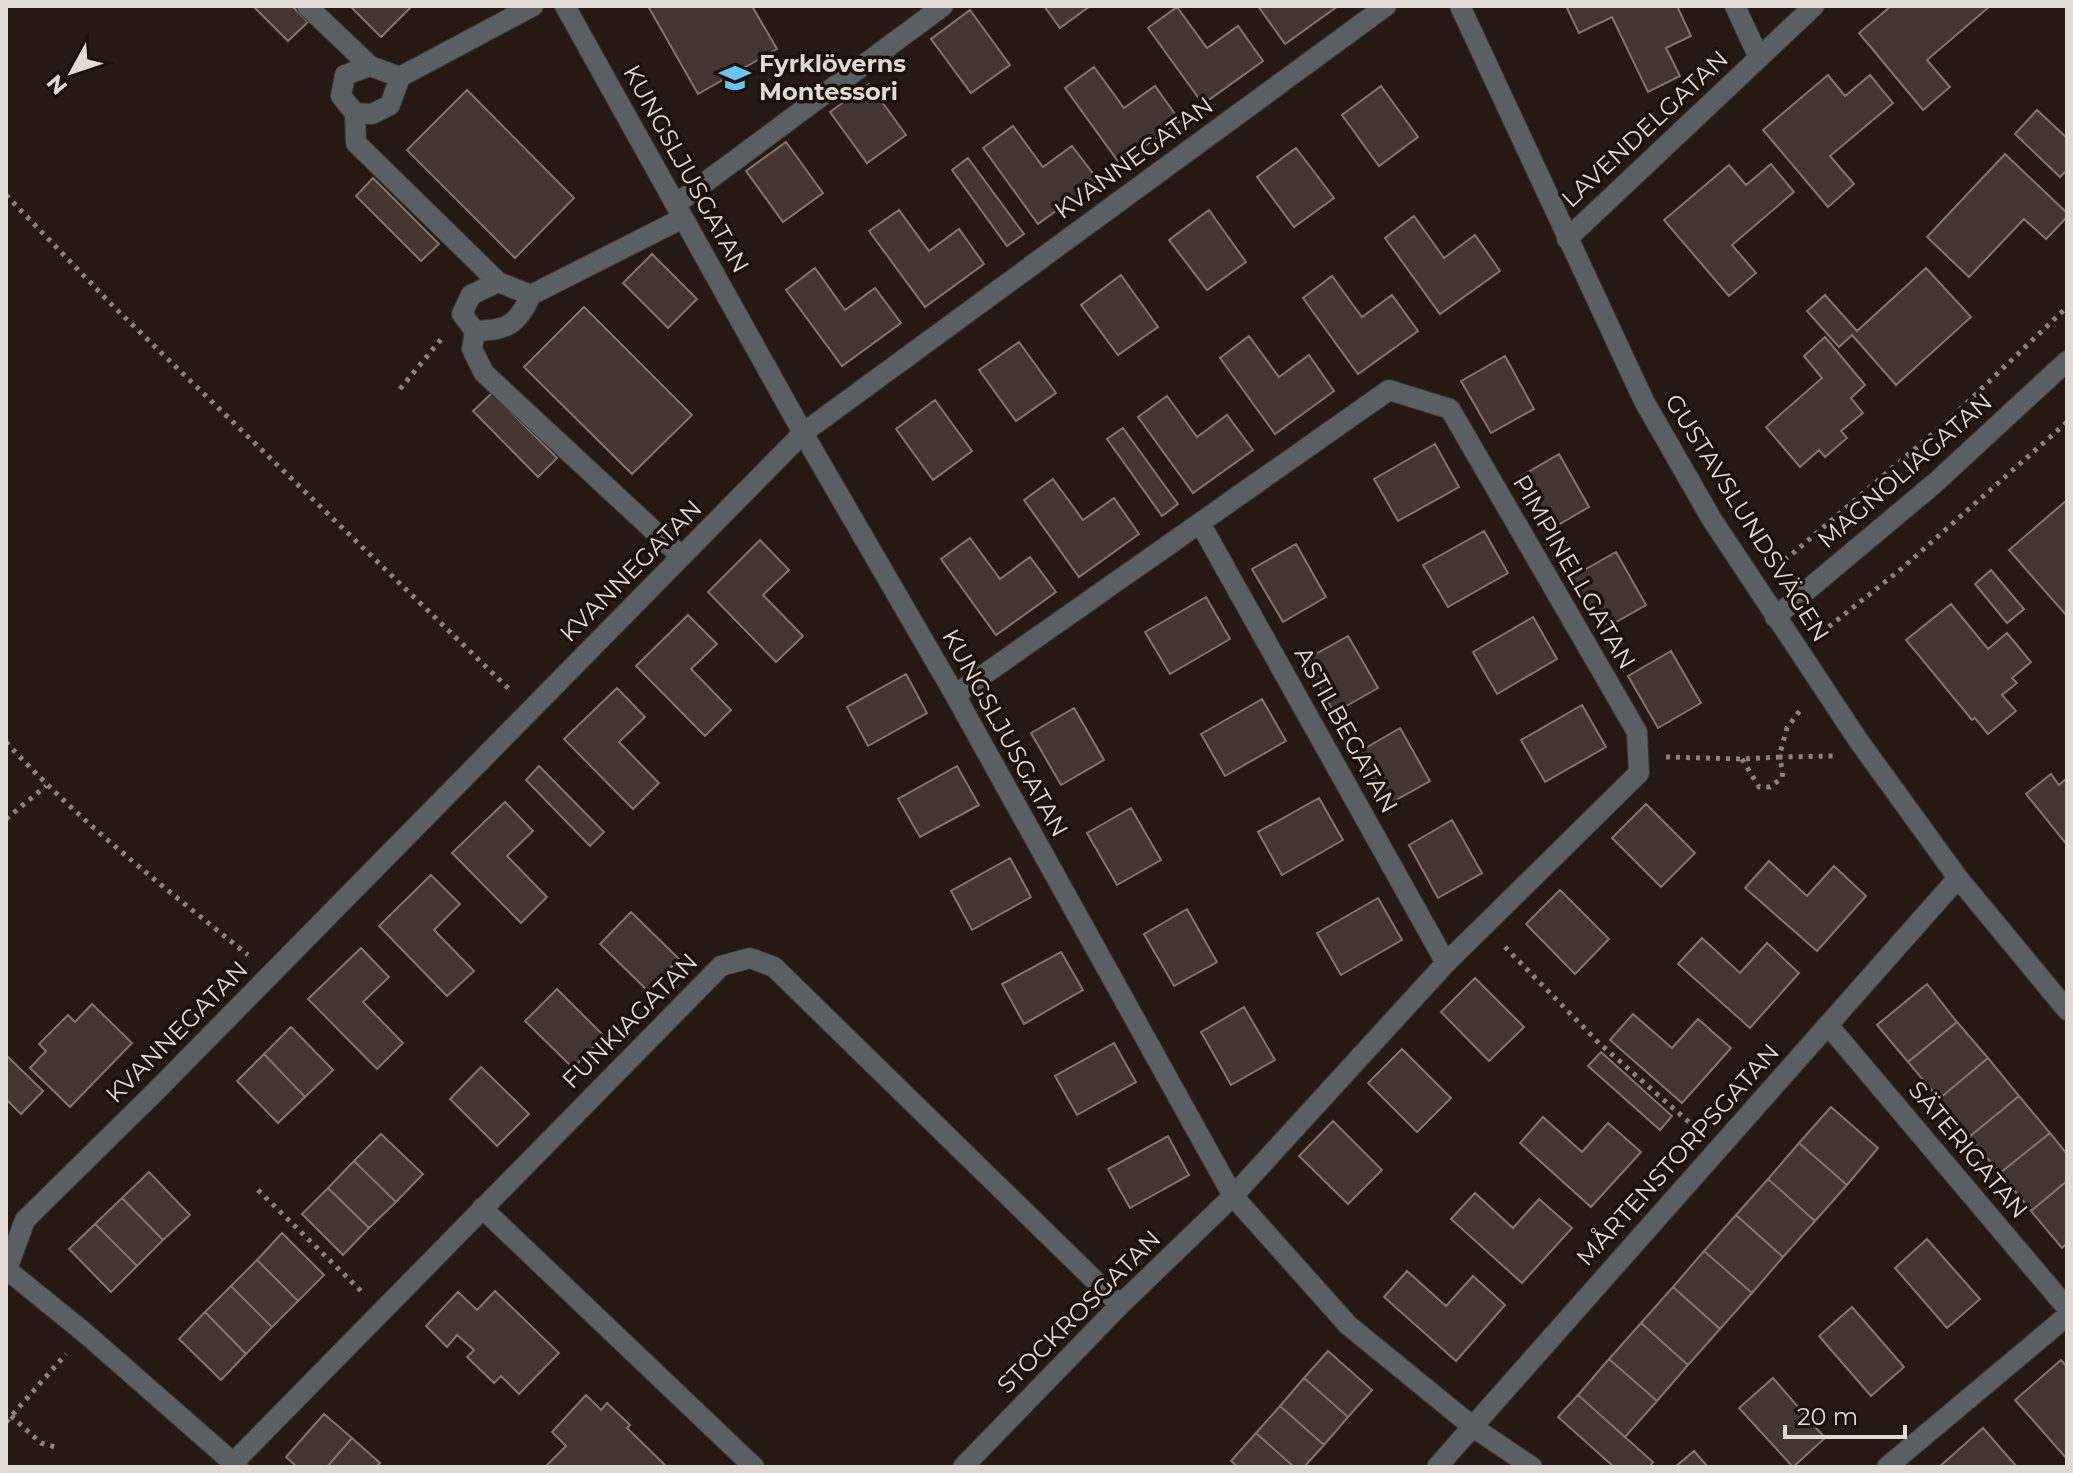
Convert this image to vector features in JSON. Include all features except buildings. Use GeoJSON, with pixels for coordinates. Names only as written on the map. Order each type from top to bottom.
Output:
{"type":"FeatureCollection","features":[{"type":"Feature","properties":{"kind":"street"},"geometry":{"type":"LineString","coordinates":[[307,6],[370,66],[400,77]]}},
{"type":"Feature","properties":{"kind":"street"},"geometry":{"type":"LineString","coordinates":[[355,113],[372,114],[390,105],[400,77],[533,6]]}},
{"type":"Feature","properties":{"kind":"street","name":"KUNGSLJUSGATAN"},"geometry":{"type":"LineString","coordinates":[[565,6],[803,433],[955,695],[1233,1196],[1348,1325],[1473,1427]]}},
{"type":"Feature","properties":{"kind":"street"},"geometry":{"type":"LineString","coordinates":[[468,323],[496,330],[520,318],[531,295],[679,211],[943,6]]}},
{"type":"Feature","properties":{"kind":"street","name":"KVANNEGATAN"},"geometry":{"type":"LineString","coordinates":[[6,1270],[25,1220],[803,433],[1386,6]]}},
{"type":"Feature","properties":{"kind":"street","name":"GUSTAVSLUNDSVÄGEN"},"geometry":{"type":"LineString","coordinates":[[1460,6],[1644,401],[1711,518],[1858,740],[1958,878],[2067,1010]]}},
{"type":"Feature","properties":{"kind":"street","name":"LAVENDELGATAN"},"geometry":{"type":"LineString","coordinates":[[1735,6],[1759,58]]}},
{"type":"Feature","properties":{"kind":"street","name":"LAVENDELGATAN"},"geometry":{"type":"LineString","coordinates":[[1567,239],[1814,6]]}},
{"type":"Feature","properties":{"kind":"street"},"geometry":{"type":"LineString","coordinates":[[370,66],[345,75],[341,96],[355,113],[356,143],[498,282],[531,295]]}},
{"type":"Feature","properties":{"kind":"street"},"geometry":{"type":"LineString","coordinates":[[498,282],[471,295],[468,323],[472,349],[484,373],[681,556]]}},
{"type":"Feature","properties":{"kind":"street","name":"MAGNOLIAGATAN"},"geometry":{"type":"LineString","coordinates":[[1775,617],[1935,483],[2067,361]]}},
{"type":"Feature","properties":{"kind":"street","name":"PIMPINELLGATAN"},"geometry":{"type":"LineString","coordinates":[[955,695],[1389,390],[1450,409],[1637,732],[1639,756]]}},
{"type":"Feature","properties":{"kind":"street","name":"ASTILBEGATAN"},"geometry":{"type":"LineString","coordinates":[[1200,523],[1446,963]]}},
{"type":"Feature","properties":{"kind":"street"},"geometry":{"type":"LineString","coordinates":[[1233,1196],[1446,963],[1639,773],[1639,756]]}},
{"type":"Feature","properties":{"kind":"street","name":"MÅRTENSTORPSGATAN"},"geometry":{"type":"LineString","coordinates":[[1437,1467],[1958,878]]}},
{"type":"Feature","properties":{"kind":"street","name":"FUNKIAGATAN"},"geometry":{"type":"LineString","coordinates":[[236,1465],[381,1311],[721,966],[750,958],[774,967],[1120,1305]]}},
{"type":"Feature","properties":{"kind":"street","name":"SÄTERIGATAN"},"geometry":{"type":"LineString","coordinates":[[1828,1025],[2067,1308]]}},
{"type":"Feature","properties":{"kind":"street","name":"STOCKROSGATAN"},"geometry":{"type":"LineString","coordinates":[[963,1467],[1120,1305],[1233,1196]]}},
{"type":"Feature","properties":{"kind":"street"},"geometry":{"type":"LineString","coordinates":[[482,1208],[754,1467]]}},
{"type":"Feature","properties":{"kind":"street"},"geometry":{"type":"LineString","coordinates":[[6,1270],[85,1333],[236,1465]]}},
{"type":"Feature","properties":{"kind":"street"},"geometry":{"type":"LineString","coordinates":[[1887,1467],[2067,1316]]}},
{"type":"Feature","properties":{"kind":"street"},"geometry":{"type":"LineString","coordinates":[[1473,1427],[1532,1467]]}},
{"type":"Feature","properties":{"kind":"path"},"geometry":{"type":"LineString","coordinates":[[6,195],[124,317],[531,710]]}},
{"type":"Feature","properties":{"kind":"path"},"geometry":{"type":"LineString","coordinates":[[1752,582],[1791,555],[1952,417],[2067,307]]}},
{"type":"Feature","properties":{"kind":"path"},"geometry":{"type":"LineString","coordinates":[[400,389],[468,323]]}},
{"type":"Feature","properties":{"kind":"path"},"geometry":{"type":"LineString","coordinates":[[1798,651],[1900,570],[2067,422]]}},
{"type":"Feature","properties":{"kind":"path"},"geometry":{"type":"LineString","coordinates":[[1742,759],[1759,787],[1770,787],[1782,778],[1779,757],[1787,728],[1806,702]]}},
{"type":"Feature","properties":{"kind":"path"},"geometry":{"type":"LineString","coordinates":[[6,742],[46,786],[101,835],[271,974]]}},
{"type":"Feature","properties":{"kind":"path"},"geometry":{"type":"LineString","coordinates":[[1639,756],[1742,759],[1844,755]]}},
{"type":"Feature","properties":{"kind":"path"},"geometry":{"type":"LineString","coordinates":[[6,819],[46,786]]}},
{"type":"Feature","properties":{"kind":"path"},"geometry":{"type":"LineString","coordinates":[[1499,941],[1599,1043],[1719,1148]]}},
{"type":"Feature","properties":{"kind":"path"},"geometry":{"type":"LineString","coordinates":[[258,1190],[381,1311]]}},
{"type":"Feature","properties":{"kind":"path"},"geometry":{"type":"LineString","coordinates":[[6,1422],[85,1333]]}},
{"type":"Feature","properties":{"kind":"path"},"geometry":{"type":"LineString","coordinates":[[11,1416],[41,1443],[55,1447]]}},
{"type":"Feature","properties":{"kind":"place","name":"Fyrklöverns Montessori"},"geometry":{"type":"Point","coordinates":[735,78]}}]}
